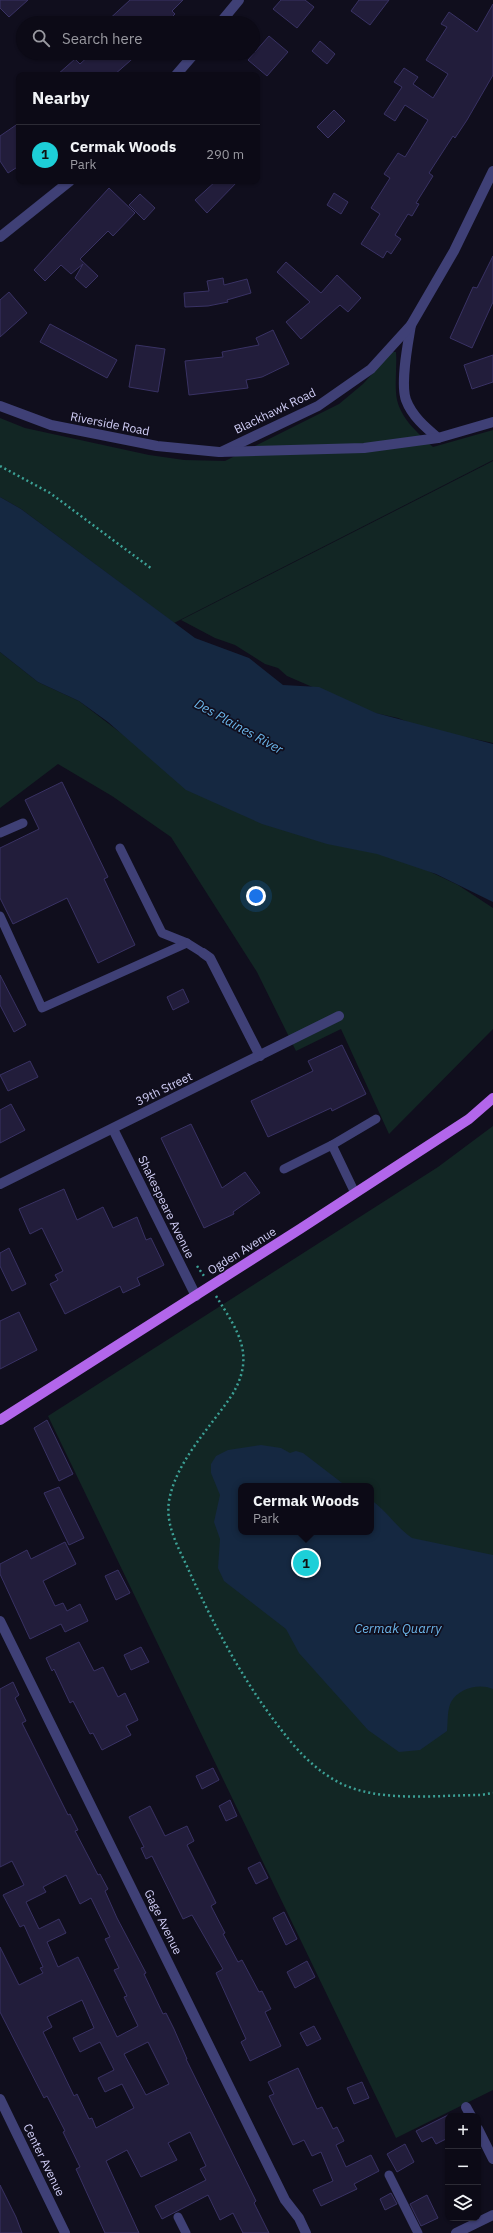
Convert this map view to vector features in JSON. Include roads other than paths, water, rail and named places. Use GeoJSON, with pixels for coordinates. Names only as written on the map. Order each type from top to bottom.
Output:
{"type":"FeatureCollection","features":[{"type":"Feature","properties":{"kind":"main road","name":"Ogden Avenue"},"geometry":{"type":"LineString","coordinates":[[0,1420],[355,1194],[469,1119],[493,1098]]}},
{"type":"Feature","properties":{"kind":"street"},"geometry":{"type":"LineString","coordinates":[[226,16],[240,0]]}},
{"type":"Feature","properties":{"kind":"street"},"geometry":{"type":"LineString","coordinates":[[179,72],[189,60]]}},
{"type":"Feature","properties":{"kind":"street","name":"Blackhawk Road"},"geometry":{"type":"LineString","coordinates":[[219,452],[318,406],[371,368],[411,325],[454,252],[493,171]]}},
{"type":"Feature","properties":{"kind":"street"},"geometry":{"type":"LineString","coordinates":[[0,237],[66,184]]}},
{"type":"Feature","properties":{"kind":"street","name":"Blackhawk Road"},"geometry":{"type":"LineString","coordinates":[[411,325],[405,371],[406,399],[419,421],[438,438]]}},
{"type":"Feature","properties":{"kind":"street","name":"Riverside Road"},"geometry":{"type":"LineString","coordinates":[[0,406],[51,425],[157,446],[219,452],[364,448],[438,438],[493,422]]}},
{"type":"Feature","properties":{"kind":"street"},"geometry":{"type":"LineString","coordinates":[[203,953],[210,958],[260,1056]]}},
{"type":"Feature","properties":{"kind":"street","name":"39th Street"},"geometry":{"type":"LineString","coordinates":[[0,1184],[339,1016]]}},
{"type":"Feature","properties":{"kind":"street","name":"Shakespeare Avenue"},"geometry":{"type":"LineString","coordinates":[[113,1129],[196,1296]]}},
{"type":"Feature","properties":{"kind":"street","name":"Gage Avenue"},"geometry":{"type":"LineString","coordinates":[[1,1627],[285,2200],[299,2218],[306,2233]]}},
{"type":"Feature","properties":{"kind":"street","name":"Center Avenue"},"geometry":{"type":"LineString","coordinates":[[0,2099],[65,2233]]}},
{"type":"Feature","properties":{"kind":"street"},"geometry":{"type":"LineString","coordinates":[[466,2107],[469,2113]]}},
{"type":"Feature","properties":{"kind":"street"},"geometry":{"type":"LineString","coordinates":[[481,2135],[493,2159]]}},
{"type":"Feature","properties":{"kind":"street"},"geometry":{"type":"LineString","coordinates":[[456,2233],[493,2215]]}},
{"type":"Feature","properties":{"kind":"lane"},"geometry":{"type":"LineString","coordinates":[[0,833],[23,822]]}},
{"type":"Feature","properties":{"kind":"lane"},"geometry":{"type":"LineString","coordinates":[[120,848],[162,933],[187,943],[203,953]]}},
{"type":"Feature","properties":{"kind":"lane"},"geometry":{"type":"LineString","coordinates":[[0,916],[42,1008],[187,943]]}},
{"type":"Feature","properties":{"kind":"lane"},"geometry":{"type":"LineString","coordinates":[[284,1169],[332,1146],[376,1119]]}},
{"type":"Feature","properties":{"kind":"lane"},"geometry":{"type":"LineString","coordinates":[[332,1146],[355,1194]]}},
{"type":"Feature","properties":{"kind":"lane"},"geometry":{"type":"LineString","coordinates":[[389,2175],[418,2233]]}},
{"type":"Feature","properties":{"kind":"lane"},"geometry":{"type":"LineString","coordinates":[[178,2217],[186,2233]]}},
{"type":"Feature","properties":{"kind":"water","name":"Des Plaines River"},"geometry":{"type":"Polygon","coordinates":[[[0,497],[21,509],[195,638],[249,658],[283,685],[319,687],[376,713],[493,744],[493,902],[436,874],[377,854],[327,844],[262,824],[186,790],[108,722],[79,701],[38,682],[0,652],[0,497]]]}},
{"type":"Feature","properties":{"kind":"water","name":"Cermak Quarry"},"geometry":{"type":"Polygon","coordinates":[[[261,1445],[281,1448],[290,1453],[296,1451],[303,1453],[342,1483],[238,1483],[238,1535],[374,1535],[374,1502],[412,1538],[493,1555],[493,1689],[488,1687],[476,1687],[459,1693],[450,1705],[447,1731],[420,1750],[399,1752],[368,1730],[299,1653],[286,1629],[224,1581],[218,1568],[220,1539],[214,1522],[220,1495],[211,1473],[211,1464],[216,1456],[228,1450],[261,1445]]]}},
{"type":"Feature","properties":{"kind":"place","name":"Cermak Woods"},"geometry":{"type":"Point","coordinates":[306,1563]}}]}
